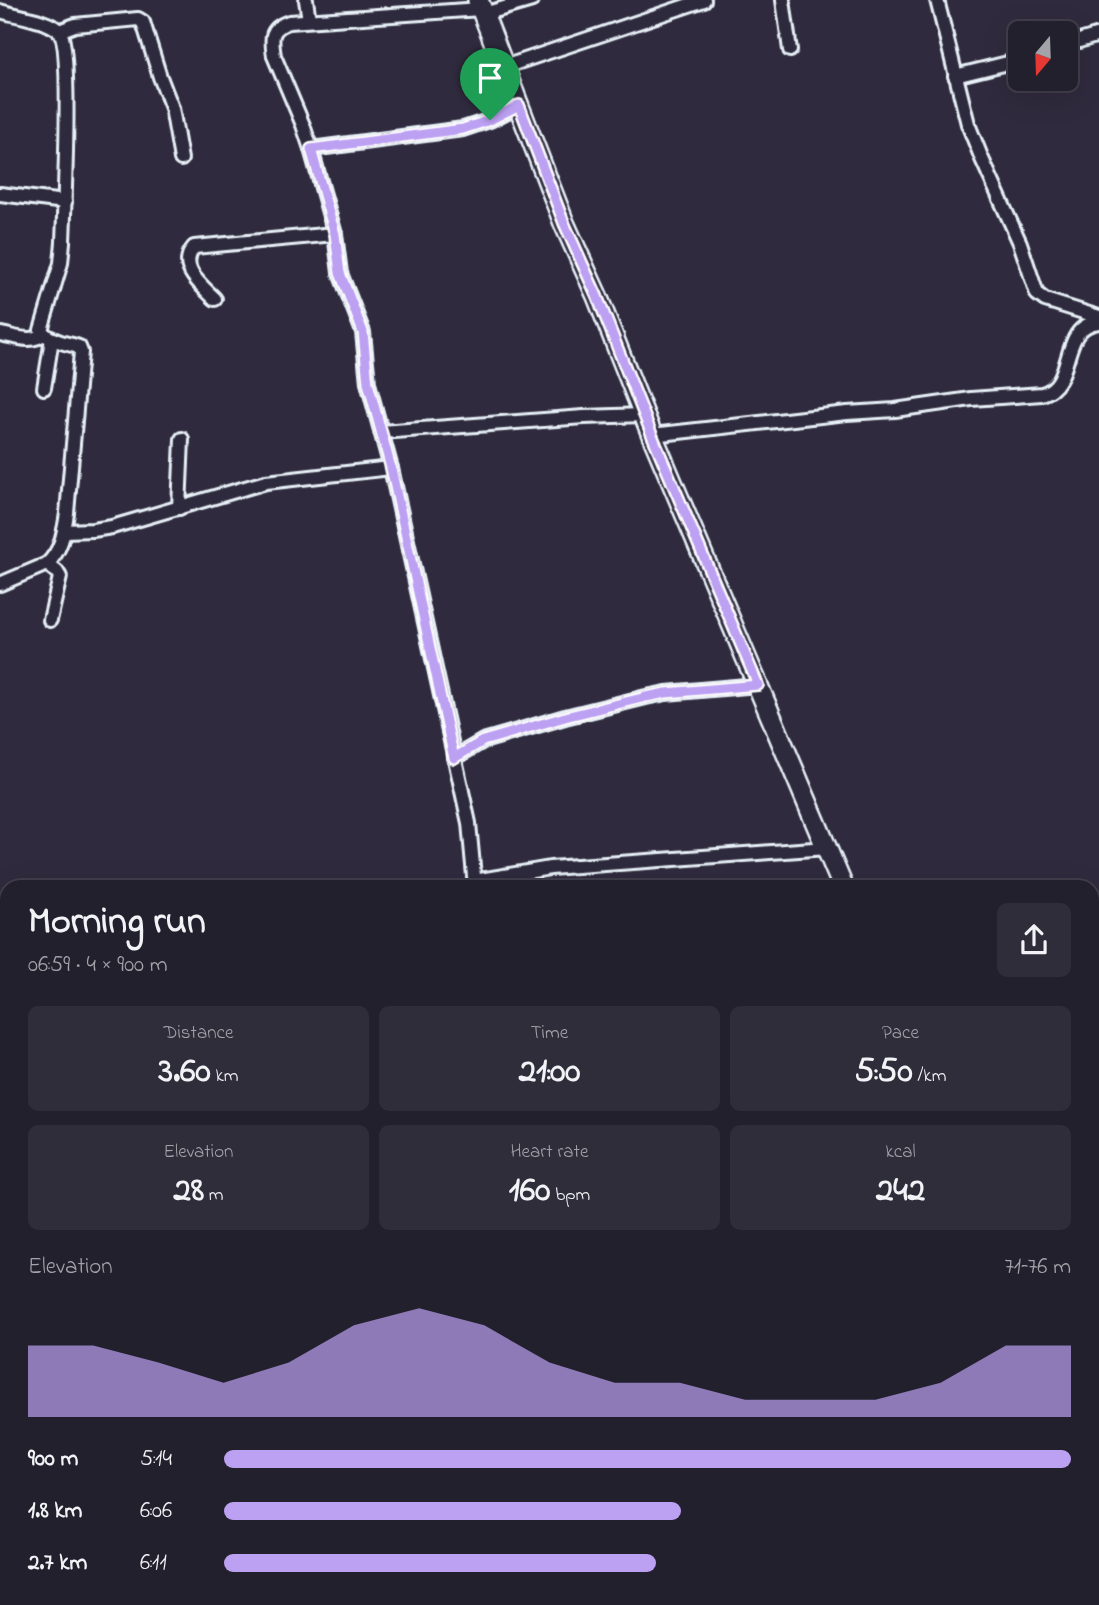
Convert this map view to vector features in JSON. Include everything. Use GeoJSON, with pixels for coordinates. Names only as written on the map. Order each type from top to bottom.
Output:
{"type":"FeatureCollection","features":[{"type":"Feature","properties":{"kind":"main road"},"geometry":{"type":"LineString","coordinates":[[481,8],[564,223],[840,880]]}},
{"type":"Feature","properties":{"kind":"street"},"geometry":{"type":"LineString","coordinates":[[306,0],[309,20]]}},
{"type":"Feature","properties":{"kind":"street"},"geometry":{"type":"LineString","coordinates":[[475,880],[469,823],[391,468],[368,383],[363,332],[340,273],[335,234],[311,149],[274,56],[272,36],[276,28],[289,22],[481,8],[532,0]]}},
{"type":"Feature","properties":{"kind":"street"},"geometry":{"type":"LineString","coordinates":[[504,66],[704,0]]}},
{"type":"Feature","properties":{"kind":"street"},"geometry":{"type":"LineString","coordinates":[[783,0],[790,50]]}},
{"type":"Feature","properties":{"kind":"street"},"geometry":{"type":"LineString","coordinates":[[937,0],[975,144],[1020,243],[1037,294],[1045,300],[1099,319]]}},
{"type":"Feature","properties":{"kind":"street"},"geometry":{"type":"LineString","coordinates":[[0,11],[53,26],[64,38],[66,54],[65,202],[61,263],[42,327],[47,336],[44,388]]}},
{"type":"Feature","properties":{"kind":"street"},"geometry":{"type":"LineString","coordinates":[[59,31],[75,25],[138,19],[144,22],[172,108],[181,159]]}},
{"type":"Feature","properties":{"kind":"street"},"geometry":{"type":"LineString","coordinates":[[1078,42],[1099,35]]}},
{"type":"Feature","properties":{"kind":"street"},"geometry":{"type":"LineString","coordinates":[[955,76],[1008,63]]}},
{"type":"Feature","properties":{"kind":"street"},"geometry":{"type":"LineString","coordinates":[[311,149],[463,129],[490,120],[519,105]]}},
{"type":"Feature","properties":{"kind":"street"},"geometry":{"type":"LineString","coordinates":[[0,194],[65,202]]}},
{"type":"Feature","properties":{"kind":"street"},"geometry":{"type":"LineString","coordinates":[[215,299],[188,268],[190,252],[194,247],[335,234]]}},
{"type":"Feature","properties":{"kind":"street"},"geometry":{"type":"LineString","coordinates":[[652,435],[895,410],[971,399],[1042,394],[1056,387],[1078,331],[1099,319]]}},
{"type":"Feature","properties":{"kind":"street"},"geometry":{"type":"LineString","coordinates":[[0,334],[32,339],[47,336],[79,347],[81,352],[63,540],[47,564],[0,584]]}},
{"type":"Feature","properties":{"kind":"street"},"geometry":{"type":"LineString","coordinates":[[381,432],[644,415]]}},
{"type":"Feature","properties":{"kind":"street"},"geometry":{"type":"LineString","coordinates":[[179,508],[182,439]]}},
{"type":"Feature","properties":{"kind":"street"},"geometry":{"type":"LineString","coordinates":[[64,530],[112,527],[266,482],[391,468]]}},
{"type":"Feature","properties":{"kind":"street"},"geometry":{"type":"LineString","coordinates":[[47,564],[60,577],[50,620]]}},
{"type":"Feature","properties":{"kind":"street"},"geometry":{"type":"LineString","coordinates":[[454,758],[483,741],[646,697],[758,685]]}},
{"type":"Feature","properties":{"kind":"street"},"geometry":{"type":"LineString","coordinates":[[494,880],[550,868],[827,848]]}},
{"type":"Feature","properties":{"kind":"route"},"geometry":{"type":"LineString","coordinates":[[519,105],[564,223],[597,296],[652,435],[758,685],[646,697],[483,741],[454,758],[391,468],[368,383],[363,332],[340,273],[335,234],[311,149],[463,129],[490,120],[519,105]]}}]}
